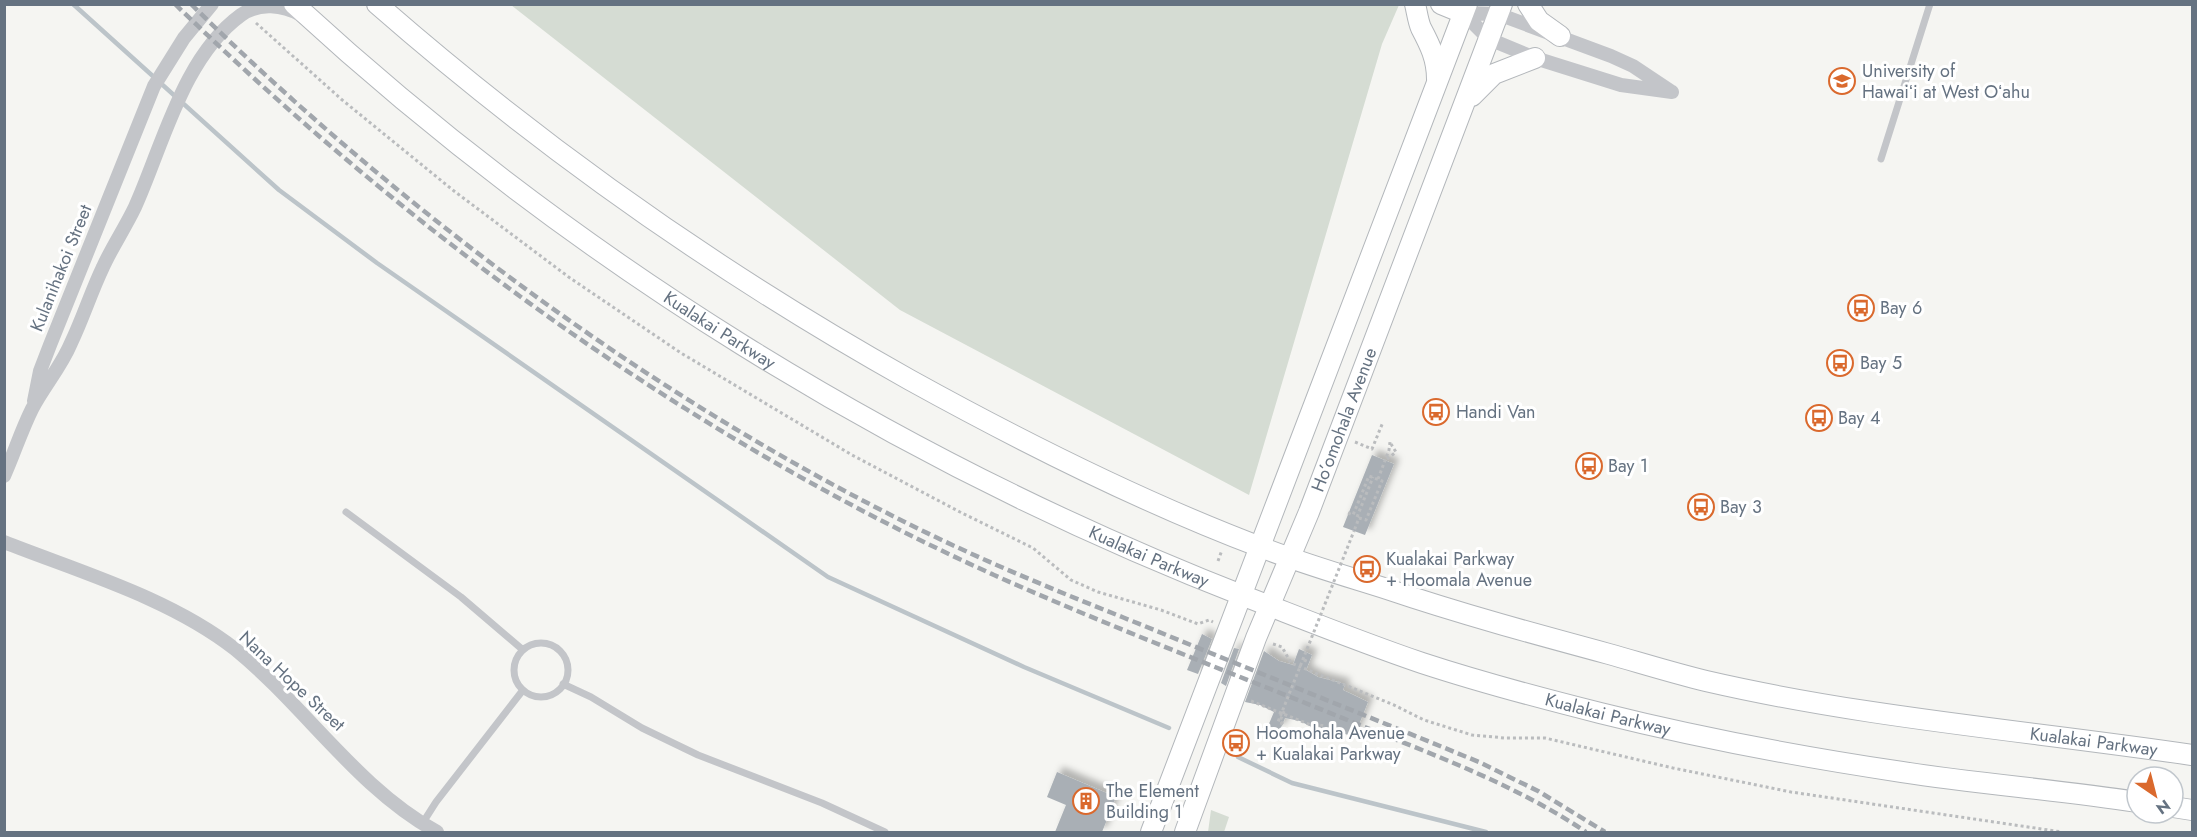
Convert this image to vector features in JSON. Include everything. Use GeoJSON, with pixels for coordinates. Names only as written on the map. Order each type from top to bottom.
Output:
{"type":"FeatureCollection","features":[{"type":"Feature","properties":{"kind":"main road","name":"Kualakai Parkway"},"geometry":{"type":"LineString","coordinates":[[294,4],[319,28],[446,135],[573,232],[667,297],[834,402],[912,445],[1035,507],[1155,560],[1419,662],[1604,714],[1810,758],[1907,773],[2125,800]]}},
{"type":"Feature","properties":{"kind":"main road","name":"Kualakai Parkway"},"geometry":{"type":"LineString","coordinates":[[377,4],[463,77],[572,164],[710,260],[806,320],[1031,446],[1261,548],[1494,624],[1709,682],[1914,719],[2193,755]]}},
{"type":"Feature","properties":{"kind":"main road"},"geometry":{"type":"LineString","coordinates":[[1415,4],[1421,27],[1434,55],[1437,70],[1436,86]]}},
{"type":"Feature","properties":{"kind":"main road"},"geometry":{"type":"LineString","coordinates":[[1442,4],[1465,9]]}},
{"type":"Feature","properties":{"kind":"main road"},"geometry":{"type":"LineString","coordinates":[[1528,4],[1539,21],[1560,36]]}},
{"type":"Feature","properties":{"kind":"main road","name":"Ho’omohala Avenue"},"geometry":{"type":"LineString","coordinates":[[1151,832],[1465,9]]}},
{"type":"Feature","properties":{"kind":"main road","name":"Ho’omohala Avenue"},"geometry":{"type":"LineString","coordinates":[[1185,832],[1256,638],[1290,558],[1500,9]]}},
{"type":"Feature","properties":{"kind":"main road"},"geometry":{"type":"LineString","coordinates":[[1463,108],[1481,85],[1494,74],[1535,58]]}},
{"type":"Feature","properties":{"kind":"street","name":"Kulanihakoi Street"},"geometry":{"type":"LineString","coordinates":[[4,476],[32,409],[65,356],[103,266],[134,208],[186,84],[206,53],[225,30],[243,14],[255,8],[268,6],[294,10],[319,28]]}},
{"type":"Feature","properties":{"kind":"street","name":"Kulanihakoi Street"},"geometry":{"type":"LineString","coordinates":[[32,409],[46,353],[160,73],[208,8]]}},
{"type":"Feature","properties":{"kind":"street"},"geometry":{"type":"LineString","coordinates":[[1465,9],[1500,9],[1633,66],[1672,92],[1621,85],[1535,58],[1489,39],[1465,9]]}},
{"type":"Feature","properties":{"kind":"street","name":"Nana Hope Street"},"geometry":{"type":"LineString","coordinates":[[4,542],[156,602],[215,635],[274,685],[419,828],[437,832]]}},
{"type":"Feature","properties":{"kind":"lane"},"geometry":{"type":"LineString","coordinates":[[1881,159],[1930,4]]}},
{"type":"Feature","properties":{"kind":"lane"},"geometry":{"type":"LineString","coordinates":[[346,512],[461,597],[523,650]]}},
{"type":"Feature","properties":{"kind":"lane"},"geometry":{"type":"LineString","coordinates":[[537,643],[546,644],[560,651],[567,666],[567,675],[563,684],[549,695],[531,695],[517,682],[514,664],[523,650],[537,643]]}},
{"type":"Feature","properties":{"kind":"lane"},"geometry":{"type":"LineString","coordinates":[[563,684],[698,755],[822,803],[885,832]]}},
{"type":"Feature","properties":{"kind":"lane"},"geometry":{"type":"LineString","coordinates":[[419,828],[435,802],[523,690]]}},
{"type":"Feature","properties":{"kind":"path"},"geometry":{"type":"LineString","coordinates":[[254,19],[341,99],[463,198],[589,291],[711,372],[852,456],[1033,548],[1059,572],[1082,585],[1198,624],[1209,620]]}},
{"type":"Feature","properties":{"kind":"path"},"geometry":{"type":"LineString","coordinates":[[1355,442],[1372,449],[1383,422]]}},
{"type":"Feature","properties":{"kind":"path"},"geometry":{"type":"LineString","coordinates":[[1285,709],[1280,721],[1283,724],[1278,722],[1358,517],[1375,478],[1386,460],[1390,442],[1396,453],[1386,460]]}},
{"type":"Feature","properties":{"kind":"path"},"geometry":{"type":"LineString","coordinates":[[1358,517],[1348,513],[1353,515],[1369,476],[1382,481],[1366,520],[1358,517]]}},
{"type":"Feature","properties":{"kind":"path"},"geometry":{"type":"LineString","coordinates":[[1218,561],[1222,548]]}},
{"type":"Feature","properties":{"kind":"path"},"geometry":{"type":"LineString","coordinates":[[1282,647],[1291,663],[1424,720],[1472,735],[1545,738],[1673,768],[1791,792],[2062,832]]}},
{"type":"Feature","properties":{"kind":"path"},"geometry":{"type":"LineString","coordinates":[[1299,674],[1304,662],[1309,662],[1304,660]]}},
{"type":"Feature","properties":{"kind":"path"},"geometry":{"type":"LineString","coordinates":[[1300,669],[1340,686],[1339,690]]}},
{"type":"Feature","properties":{"kind":"path"},"geometry":{"type":"LineString","coordinates":[[1250,701],[1321,729],[1322,724]]}},
{"type":"Feature","properties":{"kind":"shaded area"},"geometry":{"type":"Polygon","coordinates":[[[511,5],[1399,5],[1382,44],[1249,495],[900,310],[511,5]]]}},
{"type":"Feature","properties":{"kind":"shaded area"},"geometry":{"type":"Polygon","coordinates":[[[1211,810],[1229,817],[1224,832],[1208,832],[1211,810]]]}},
{"type":"Feature","properties":{"kind":"building"},"geometry":{"type":"Polygon","coordinates":[[[1372,455],[1394,464],[1365,535],[1343,527],[1372,455]]]}},
{"type":"Feature","properties":{"kind":"building"},"geometry":{"type":"Polygon","coordinates":[[[1202,634],[1212,639],[1198,674],[1187,670],[1202,634]]]}},
{"type":"Feature","properties":{"kind":"building"},"geometry":{"type":"Polygon","coordinates":[[[1234,648],[1239,649],[1226,686],[1221,683],[1234,648]]]}},
{"type":"Feature","properties":{"kind":"building"},"geometry":{"type":"Polygon","coordinates":[[[1299,649],[1312,655],[1306,670],[1318,677],[1345,684],[1343,690],[1368,702],[1354,737],[1327,728],[1325,734],[1300,721],[1285,718],[1280,730],[1268,726],[1274,712],[1260,705],[1245,702],[1264,651],[1279,661],[1293,665],[1299,649]]]}},
{"type":"Feature","properties":{"kind":"building","name":"The Element Building 1"},"geometry":{"type":"Polygon","coordinates":[[[1057,772],[1116,797],[1102,832],[1055,832],[1066,805],[1047,797],[1057,772]]]}},
{"type":"Feature","properties":{"kind":"waterway"},"geometry":{"type":"LineString","coordinates":[[73,4],[279,190],[377,263],[828,577],[1024,667],[1169,728]]}},
{"type":"Feature","properties":{"kind":"waterway"},"geometry":{"type":"LineString","coordinates":[[1238,757],[1292,783],[1486,832]]}},
{"type":"Feature","properties":{"kind":"railway"},"geometry":{"type":"LineString","coordinates":[[175,4],[267,90],[361,172],[459,251],[560,325],[664,395],[771,460],[881,520],[994,575],[1477,773],[1533,800],[1586,832]]}},
{"type":"Feature","properties":{"kind":"railway"},"geometry":{"type":"LineString","coordinates":[[191,4],[271,80],[356,155],[444,227],[534,295],[628,361],[723,422],[820,478],[946,542],[1058,591],[1479,762],[1538,791],[1605,832]]}},
{"type":"Feature","properties":{"kind":"place","name":"University of Hawaiʻi at West Oʻahu"},"geometry":{"type":"Point","coordinates":[1842,81]}},
{"type":"Feature","properties":{"kind":"place","name":"Bay 6"},"geometry":{"type":"Point","coordinates":[1861,308]}},
{"type":"Feature","properties":{"kind":"place","name":"Bay 5"},"geometry":{"type":"Point","coordinates":[1840,363]}},
{"type":"Feature","properties":{"kind":"place","name":"Handi Van"},"geometry":{"type":"Point","coordinates":[1436,412]}},
{"type":"Feature","properties":{"kind":"place","name":"Bay 4"},"geometry":{"type":"Point","coordinates":[1819,418]}},
{"type":"Feature","properties":{"kind":"place","name":"Bay 1"},"geometry":{"type":"Point","coordinates":[1589,466]}},
{"type":"Feature","properties":{"kind":"place","name":"Bay 3"},"geometry":{"type":"Point","coordinates":[1701,507]}},
{"type":"Feature","properties":{"kind":"place","name":"Kualakai Parkway + Hoomala Avenue"},"geometry":{"type":"Point","coordinates":[1367,569]}},
{"type":"Feature","properties":{"kind":"place","name":"Hoomohala Avenue + Kualakai Parkway"},"geometry":{"type":"Point","coordinates":[1236,743]}},
{"type":"Feature","properties":{"kind":"place","name":"The Element Building 1"},"geometry":{"type":"Point","coordinates":[1086,801]}}]}
